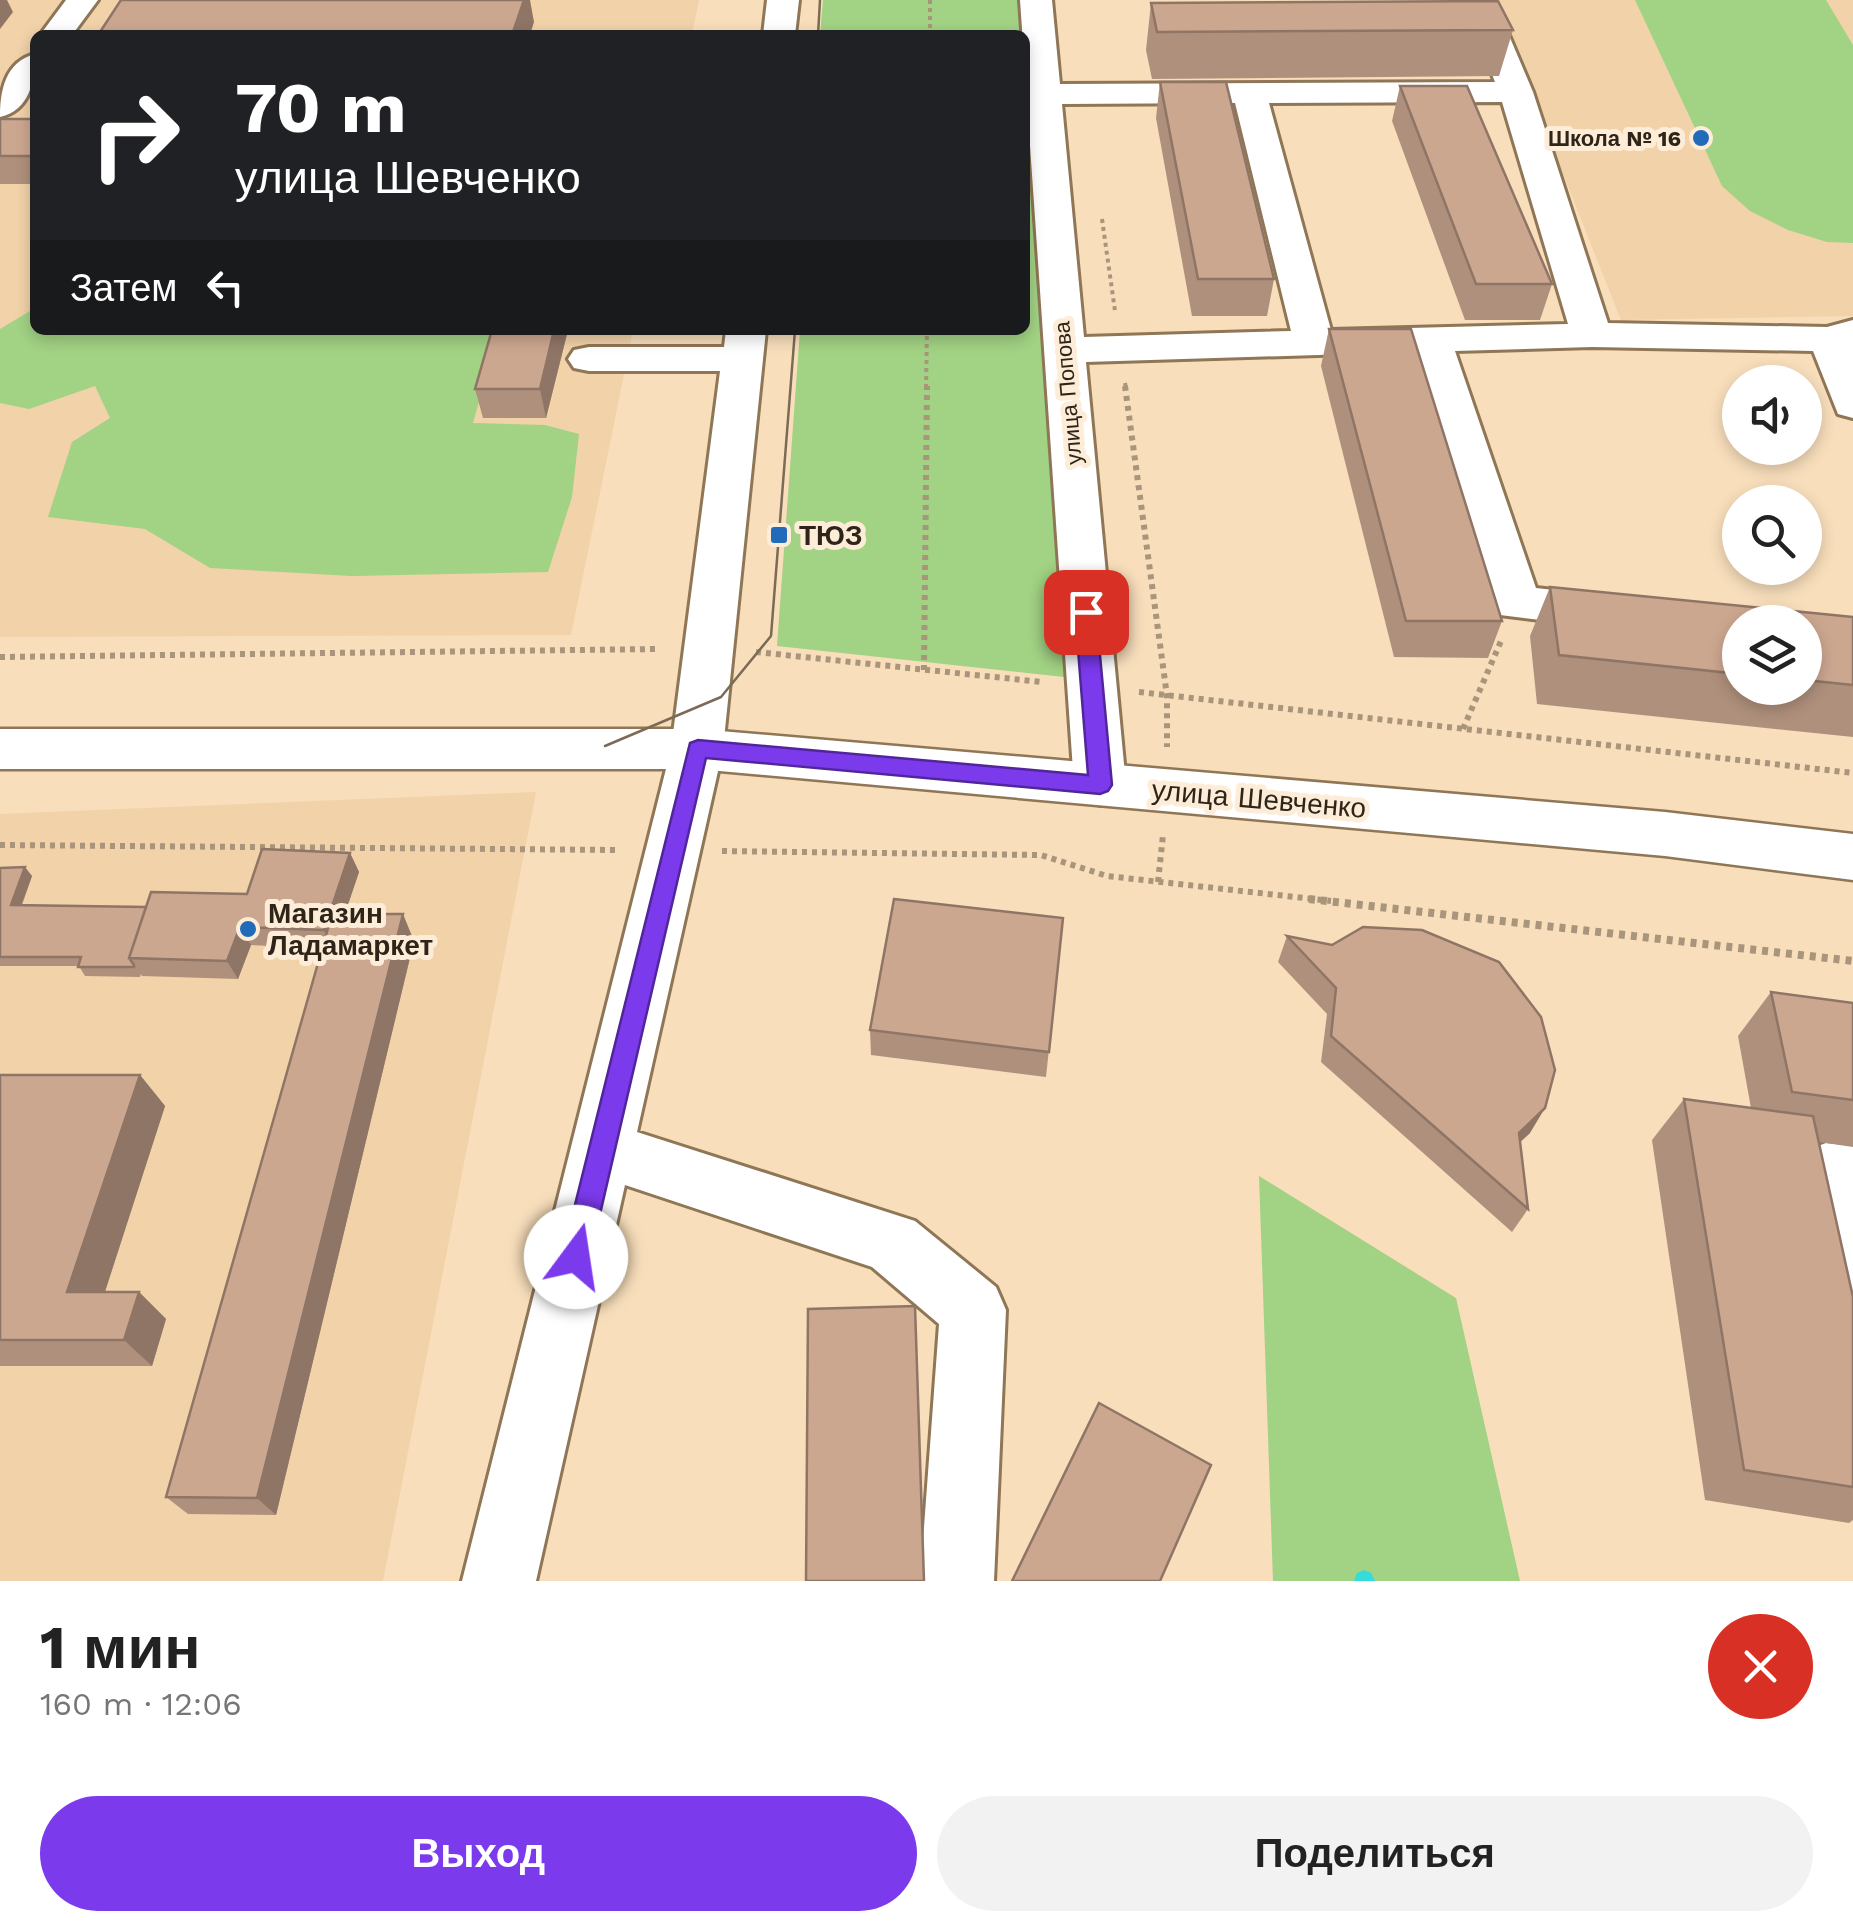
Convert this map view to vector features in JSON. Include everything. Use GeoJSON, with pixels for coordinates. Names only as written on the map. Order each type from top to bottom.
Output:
{"type":"FeatureCollection","features":[{"type":"Feature","properties":{"kind":"main road","name":"улица Шевченко"},"geometry":{"type":"LineString","coordinates":[[0,749],[698,749],[1665,834],[1853,858]]}},
{"type":"Feature","properties":{"kind":"street"},"geometry":{"type":"LineString","coordinates":[[60,30],[82,0]]}},
{"type":"Feature","properties":{"kind":"street"},"geometry":{"type":"LineString","coordinates":[[780,30],[783,0]]}},
{"type":"Feature","properties":{"kind":"street","name":"улица Попова"},"geometry":{"type":"LineString","coordinates":[[1036,0],[1100,785]]}},
{"type":"Feature","properties":{"kind":"street"},"geometry":{"type":"LineString","coordinates":[[1478,0],[1516,92],[1592,335]]}},
{"type":"Feature","properties":{"kind":"street"},"geometry":{"type":"LineString","coordinates":[[0,107],[30,70]]}},
{"type":"Feature","properties":{"kind":"street"},"geometry":{"type":"LineString","coordinates":[[1044,94],[1516,92]]}},
{"type":"Feature","properties":{"kind":"street"},"geometry":{"type":"LineString","coordinates":[[1249,93],[1314,343]]}},
{"type":"Feature","properties":{"kind":"street"},"geometry":{"type":"LineString","coordinates":[[1064,350],[1592,335],[1841,335],[1853,405]]}},
{"type":"Feature","properties":{"kind":"street"},"geometry":{"type":"LineString","coordinates":[[1431,340],[1517,603],[1722,626]]}},
{"type":"Feature","properties":{"kind":"street"},"geometry":{"type":"LineString","coordinates":[[498,1581],[698,749],[745,344],[589,359]]}},
{"type":"Feature","properties":{"kind":"street"},"geometry":{"type":"LineString","coordinates":[[602,1149],[892,1243],[972,1310],[957,1581]]}},
{"type":"Feature","properties":{"kind":"street"},"geometry":{"type":"LineString","coordinates":[[1853,1175],[1826,1172],[1853,1276]]}},
{"type":"Feature","properties":{"kind":"path"},"geometry":{"type":"LineString","coordinates":[[930,0],[930,30]]}},
{"type":"Feature","properties":{"kind":"path"},"geometry":{"type":"LineString","coordinates":[[924,670],[928,335]]}},
{"type":"Feature","properties":{"kind":"path"},"geometry":{"type":"LineString","coordinates":[[1462,729],[1517,603]]}},
{"type":"Feature","properties":{"kind":"path"},"geometry":{"type":"LineString","coordinates":[[0,657],[709,647],[1853,773]]}},
{"type":"Feature","properties":{"kind":"path"},"geometry":{"type":"LineString","coordinates":[[0,844],[1041,855],[1107,876],[1853,962]]}},
{"type":"Feature","properties":{"kind":"shaded area"},"geometry":{"type":"Polygon","coordinates":[[[0,0],[699,0],[693,30],[30,30],[30,335],[632,335],[571,635],[0,637],[0,0]]]}},
{"type":"Feature","properties":{"kind":"shaded area","name":"Школа № 16"},"geometry":{"type":"Polygon","coordinates":[[[1494,0],[1853,0],[1853,316],[1621,320],[1494,0]]]}},
{"type":"Feature","properties":{"kind":"shaded area"},"geometry":{"type":"Polygon","coordinates":[[[536,792],[383,1581],[0,1581],[0,814],[536,792]]]}},
{"type":"Feature","properties":{"kind":"green space"},"geometry":{"type":"Polygon","coordinates":[[[823,0],[1032,0],[1082,679],[777,646],[800,335],[1030,335],[1030,30],[820,30],[823,0]]]}},
{"type":"Feature","properties":{"kind":"green space"},"geometry":{"type":"Polygon","coordinates":[[[1635,0],[1826,0],[1853,45],[1853,243],[1827,242],[1788,230],[1750,211],[1722,186],[1635,0]]]}},
{"type":"Feature","properties":{"kind":"green space"},"geometry":{"type":"Polygon","coordinates":[[[30,311],[30,335],[498,335],[473,423],[545,425],[579,434],[572,497],[548,572],[352,576],[210,568],[145,529],[48,517],[72,442],[110,418],[95,386],[29,409],[0,403],[0,329],[30,311]]]}},
{"type":"Feature","properties":{"kind":"green space"},"geometry":{"type":"Polygon","coordinates":[[[1259,1176],[1456,1298],[1520,1581],[1273,1581],[1259,1176]]]}},
{"type":"Feature","properties":{"kind":"building"},"geometry":{"type":"Polygon","coordinates":[[[121,0],[524,0],[514,30],[101,30],[121,0]]]}},
{"type":"Feature","properties":{"kind":"building"},"geometry":{"type":"Polygon","coordinates":[[[1498,1],[1513,30],[1157,32],[1151,3],[1498,1]]]}},
{"type":"Feature","properties":{"kind":"building"},"geometry":{"type":"Polygon","coordinates":[[[1160,82],[1226,82],[1274,279],[1198,279],[1160,82]]]}},
{"type":"Feature","properties":{"kind":"building"},"geometry":{"type":"Polygon","coordinates":[[[1400,86],[1467,86],[1552,284],[1476,284],[1400,86]]]}},
{"type":"Feature","properties":{"kind":"building"},"geometry":{"type":"Polygon","coordinates":[[[0,119],[30,119],[30,156],[0,156],[0,119]]]}},
{"type":"Feature","properties":{"kind":"building"},"geometry":{"type":"Polygon","coordinates":[[[1329,329],[1411,329],[1502,621],[1406,621],[1329,329]]]}},
{"type":"Feature","properties":{"kind":"building"},"geometry":{"type":"Polygon","coordinates":[[[491,335],[553,335],[540,389],[475,389],[491,335]]]}},
{"type":"Feature","properties":{"kind":"building"},"geometry":{"type":"Polygon","coordinates":[[[1550,587],[1732,605],[1722,605],[1722,672],[1559,655],[1550,587]]]}},
{"type":"Feature","properties":{"kind":"building"},"geometry":{"type":"Polygon","coordinates":[[[1822,614],[1853,617],[1853,685],[1822,682],[1822,614]]]}},
{"type":"Feature","properties":{"kind":"building","name":"Магазин Ладамаркет"},"geometry":{"type":"Polygon","coordinates":[[[262,849],[350,853],[324,930],[240,927],[227,961],[129,958],[151,892],[247,894],[262,849]]]}},
{"type":"Feature","properties":{"kind":"building"},"geometry":{"type":"Polygon","coordinates":[[[25,867],[11,905],[146,907],[129,958],[134,967],[78,967],[81,957],[0,957],[0,868],[25,867]]]}},
{"type":"Feature","properties":{"kind":"building"},"geometry":{"type":"Polygon","coordinates":[[[894,899],[1063,918],[1049,1052],[870,1030],[894,899]]]}},
{"type":"Feature","properties":{"kind":"building"},"geometry":{"type":"Polygon","coordinates":[[[332,914],[403,914],[257,1498],[166,1497],[332,914]]]}},
{"type":"Feature","properties":{"kind":"building"},"geometry":{"type":"Polygon","coordinates":[[[1363,927],[1422,930],[1499,962],[1541,1017],[1555,1070],[1545,1108],[1519,1133],[1528,1209],[1331,1036],[1336,988],[1287,936],[1332,945],[1363,927]]]}},
{"type":"Feature","properties":{"kind":"building"},"geometry":{"type":"Polygon","coordinates":[[[1771,992],[1853,1003],[1853,1100],[1792,1092],[1771,992]]]}},
{"type":"Feature","properties":{"kind":"building"},"geometry":{"type":"Polygon","coordinates":[[[0,1075],[140,1075],[67,1292],[139,1292],[124,1340],[0,1340],[0,1075]]]}},
{"type":"Feature","properties":{"kind":"building"},"geometry":{"type":"Polygon","coordinates":[[[1684,1099],[1813,1116],[1853,1297],[1853,1487],[1744,1470],[1684,1099]]]}},
{"type":"Feature","properties":{"kind":"building"},"geometry":{"type":"Polygon","coordinates":[[[915,1306],[924,1581],[806,1581],[808,1309],[915,1306]]]}},
{"type":"Feature","properties":{"kind":"building"},"geometry":{"type":"Polygon","coordinates":[[[1099,1403],[1211,1465],[1160,1581],[1012,1581],[1099,1403]]]}},
{"type":"Feature","properties":{"kind":"tram line"},"geometry":{"type":"LineString","coordinates":[[818,30],[820,0]]}},
{"type":"Feature","properties":{"kind":"tram line"},"geometry":{"type":"LineString","coordinates":[[605,746],[721,697],[771,636],[795,335]]}},
{"type":"Feature","properties":{"kind":"place","name":"Школа № 16"},"geometry":{"type":"Point","coordinates":[1701,138]}},
{"type":"Feature","properties":{"kind":"place","name":"ТЮЗ"},"geometry":{"type":"Point","coordinates":[779,535]}},
{"type":"Feature","properties":{"kind":"place","name":"Магазин Ладамаркет"},"geometry":{"type":"Point","coordinates":[248,929]}},
{"type":"Feature","properties":{"kind":"route"},"geometry":{"type":"LineString","coordinates":[[576,1257],[698,749],[1100,785],[1086,612]]}}]}
